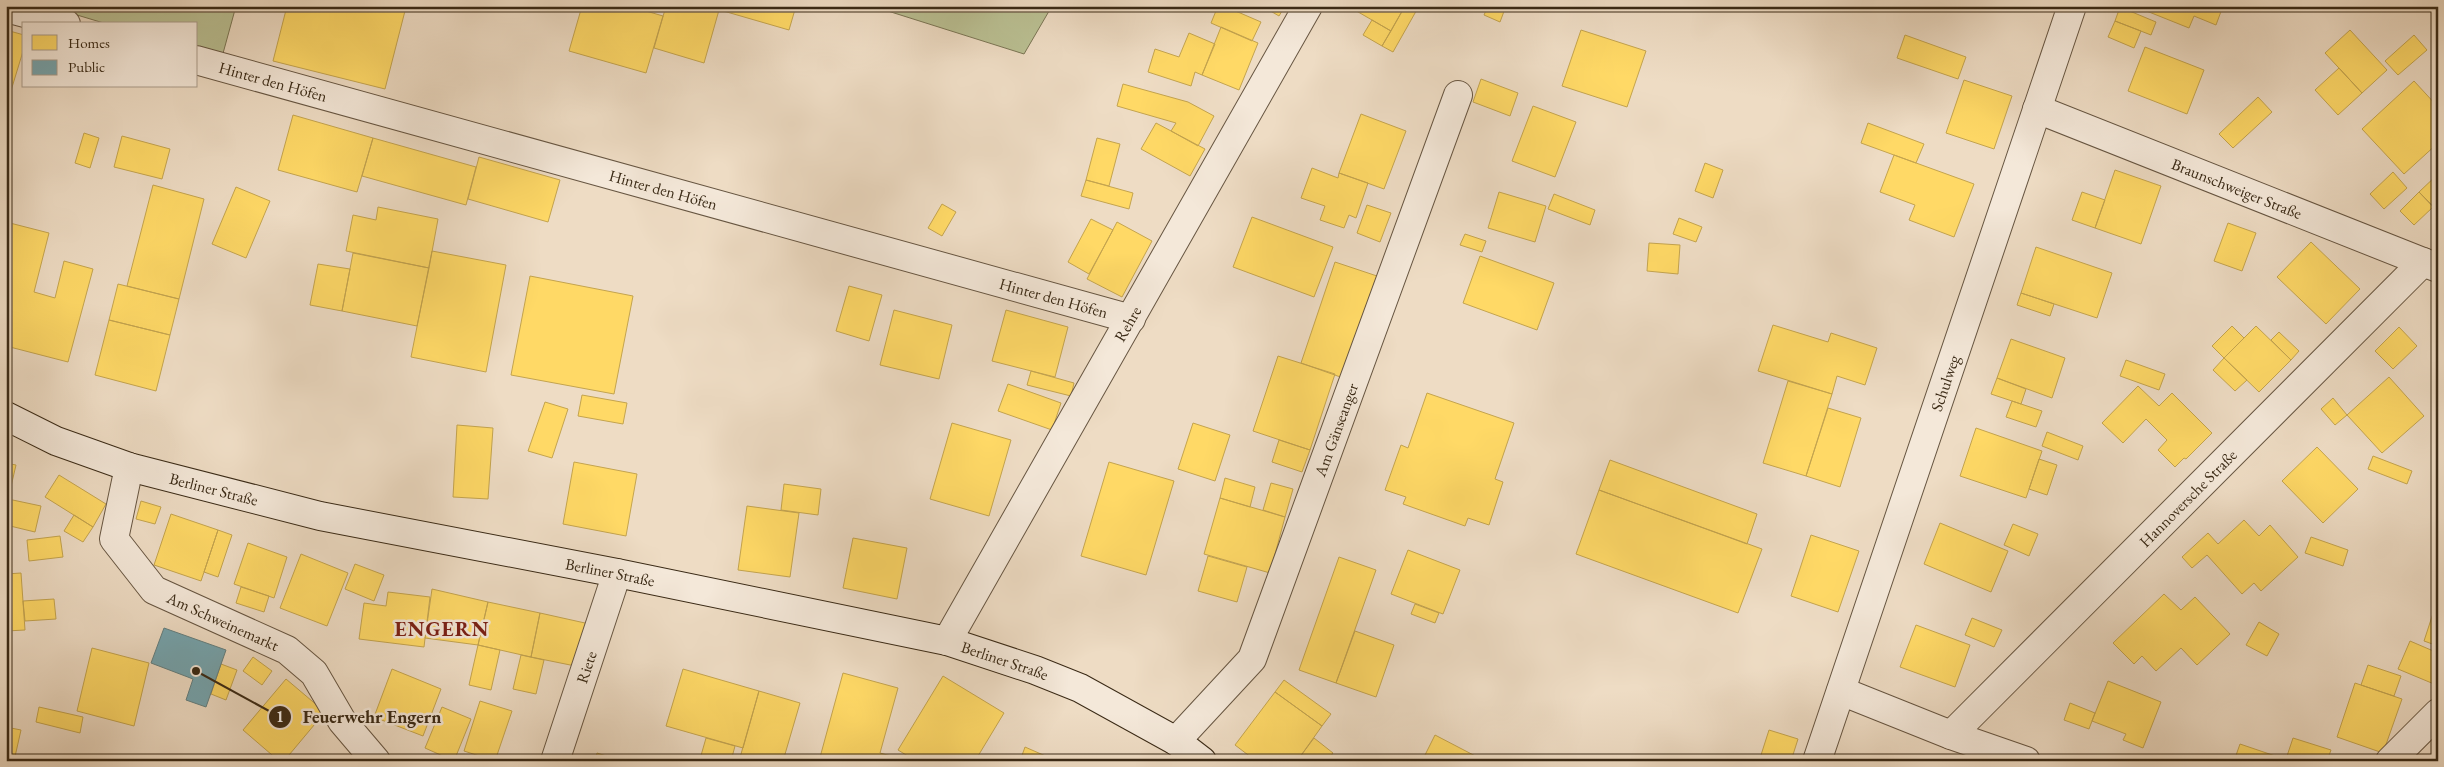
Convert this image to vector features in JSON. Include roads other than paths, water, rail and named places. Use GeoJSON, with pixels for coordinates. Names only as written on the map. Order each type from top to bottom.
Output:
{"type":"FeatureCollection","features":[{"type":"Feature","properties":{"kind":"street","name":"Rehre"},"geometry":{"type":"LineString","coordinates":[[947,641],[1308,6]]}},
{"type":"Feature","properties":{"kind":"street","name":"Schulweg"},"geometry":{"type":"LineString","coordinates":[[1817,761],[2072,6]]}},
{"type":"Feature","properties":{"kind":"street"},"geometry":{"type":"LineString","coordinates":[[6,8],[58,22]]}},
{"type":"Feature","properties":{"kind":"street","name":"Hinter den Höfen"},"geometry":{"type":"LineString","coordinates":[[198,61],[1131,319]]}},
{"type":"Feature","properties":{"kind":"street","name":"Am Gänseanger"},"geometry":{"type":"LineString","coordinates":[[1176,741],[1252,659],[1458,95]]}},
{"type":"Feature","properties":{"kind":"street","name":"Braunschweiger Straße"},"geometry":{"type":"LineString","coordinates":[[2037,109],[2430,265]]}},
{"type":"Feature","properties":{"kind":"street","name":"Hannoversche Straße"},"geometry":{"type":"LineString","coordinates":[[1952,734],[2430,265]]}},
{"type":"Feature","properties":{"kind":"street","name":"Berliner Straße"},"geometry":{"type":"LineString","coordinates":[[6,416],[56,441],[129,468],[320,516],[617,573],[947,641],[1035,670],[1080,688],[1176,741],[1202,761]]}},
{"type":"Feature","properties":{"kind":"street","name":"Am Schweinemarkt"},"geometry":{"type":"LineString","coordinates":[[129,468],[114,539],[154,590],[287,650],[314,673],[342,721],[376,761]]}},
{"type":"Feature","properties":{"kind":"street","name":"Riete"},"geometry":{"type":"LineString","coordinates":[[555,761],[617,573]]}},
{"type":"Feature","properties":{"kind":"street"},"geometry":{"type":"LineString","coordinates":[[1841,691],[2026,761]]}},
{"type":"Feature","properties":{"kind":"street"},"geometry":{"type":"LineString","coordinates":[[2390,761],[2438,714]]}},
{"type":"Feature","properties":{"kind":"place","name":"Feuerwehr Engern"},"geometry":{"type":"Point","coordinates":[196,671]}},
{"type":"Feature","properties":{"kind":"district","name":"ENGERN"},"geometry":{"type":"Point","coordinates":[442,628]}}]}
